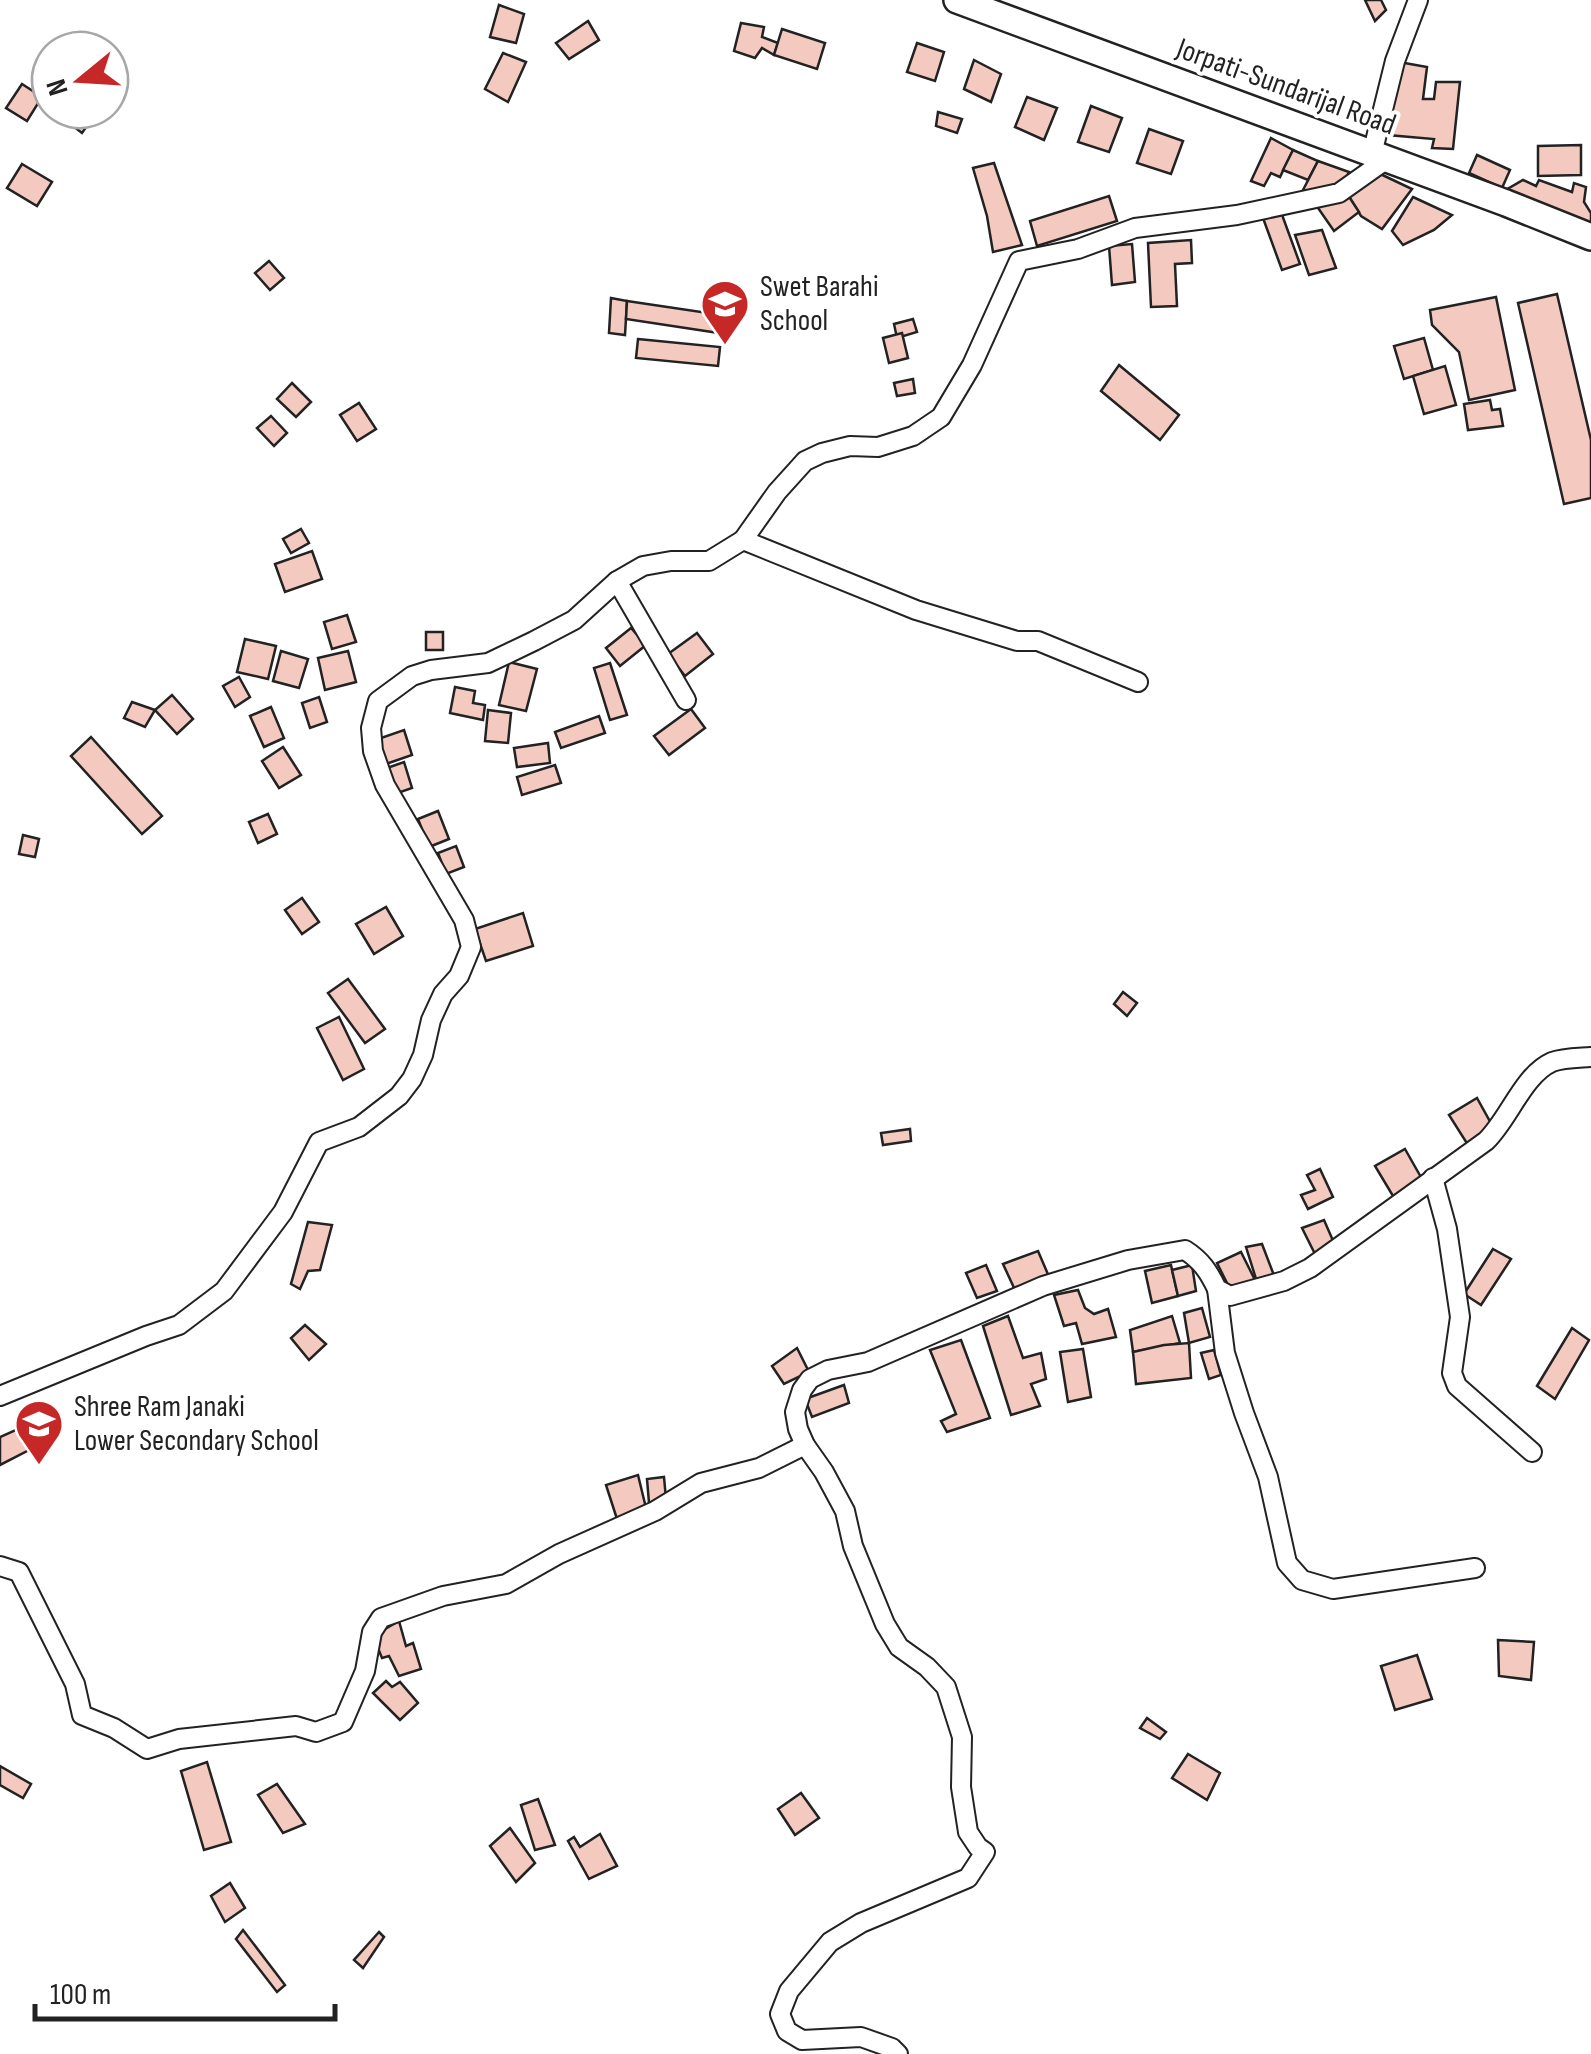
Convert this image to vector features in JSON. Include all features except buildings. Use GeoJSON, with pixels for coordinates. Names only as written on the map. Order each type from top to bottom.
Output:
{"type":"FeatureCollection","features":[{"type":"Feature","properties":{"kind":"main road","name":"Jorpati-Sundarijal Road"},"geometry":{"type":"LineString","coordinates":[[957,0],[1591,237]]}},
{"type":"Feature","properties":{"kind":"street"},"geometry":{"type":"LineString","coordinates":[[0,1396],[179,1325],[224,1291],[283,1212],[319,1142],[359,1127],[406,1088],[423,1055],[431,1020],[443,994],[459,976],[472,948],[464,920],[385,785],[371,728],[378,701],[412,676],[488,663],[534,642],[574,620],[616,581],[643,566],[709,560],[743,540],[805,461],[850,446],[878,447],[913,436],[941,416],[972,365],[1019,261],[1078,249],[1134,228],[1237,215],[1338,193],[1380,157],[1394,61],[1418,0]]}},
{"type":"Feature","properties":{"kind":"street"},"geometry":{"type":"LineString","coordinates":[[743,540],[916,610],[1017,641],[1038,641],[1138,682]]}},
{"type":"Feature","properties":{"kind":"street"},"geometry":{"type":"LineString","coordinates":[[616,581],[686,700]]}},
{"type":"Feature","properties":{"kind":"street"},"geometry":{"type":"LineString","coordinates":[[1216,1289],[1230,1296],[1284,1281],[1310,1268],[1486,1141],[1526,1086],[1550,1063],[1591,1057]]}},
{"type":"Feature","properties":{"kind":"street"},"geometry":{"type":"LineString","coordinates":[[1434,1178],[1460,1317],[1452,1372],[1457,1386],[1532,1452]]}},
{"type":"Feature","properties":{"kind":"street"},"geometry":{"type":"LineString","coordinates":[[898,2054],[892,2048],[861,2038],[802,2040],[788,2031],[780,2014],[789,1990],[830,1942],[861,1923],[968,1878],[985,1852],[968,1832],[961,1787],[962,1737],[946,1686],[900,1646],[885,1624],[853,1546],[845,1511],[798,1429],[795,1412],[810,1379],[828,1370],[868,1362],[1043,1286],[1128,1260],[1185,1250],[1208,1270],[1216,1289],[1225,1353],[1268,1477],[1287,1563],[1294,1573],[1302,1580],[1332,1589],[1475,1568]]}},
{"type":"Feature","properties":{"kind":"street"},"geometry":{"type":"LineString","coordinates":[[0,1566],[18,1572],[75,1684],[82,1715],[114,1728],[147,1749],[178,1738],[296,1726],[316,1732],[344,1722],[365,1671],[372,1632],[380,1618],[443,1596],[506,1584],[559,1554],[655,1511],[702,1483],[759,1468],[805,1445]]}},
{"type":"Feature","properties":{"kind":"place","name":"Swet Barahi School"},"geometry":{"type":"Point","coordinates":[725,346]}},
{"type":"Feature","properties":{"kind":"place","name":"Shree Ram Janaki Lower Secondary School"},"geometry":{"type":"Point","coordinates":[39,1466]}}]}
